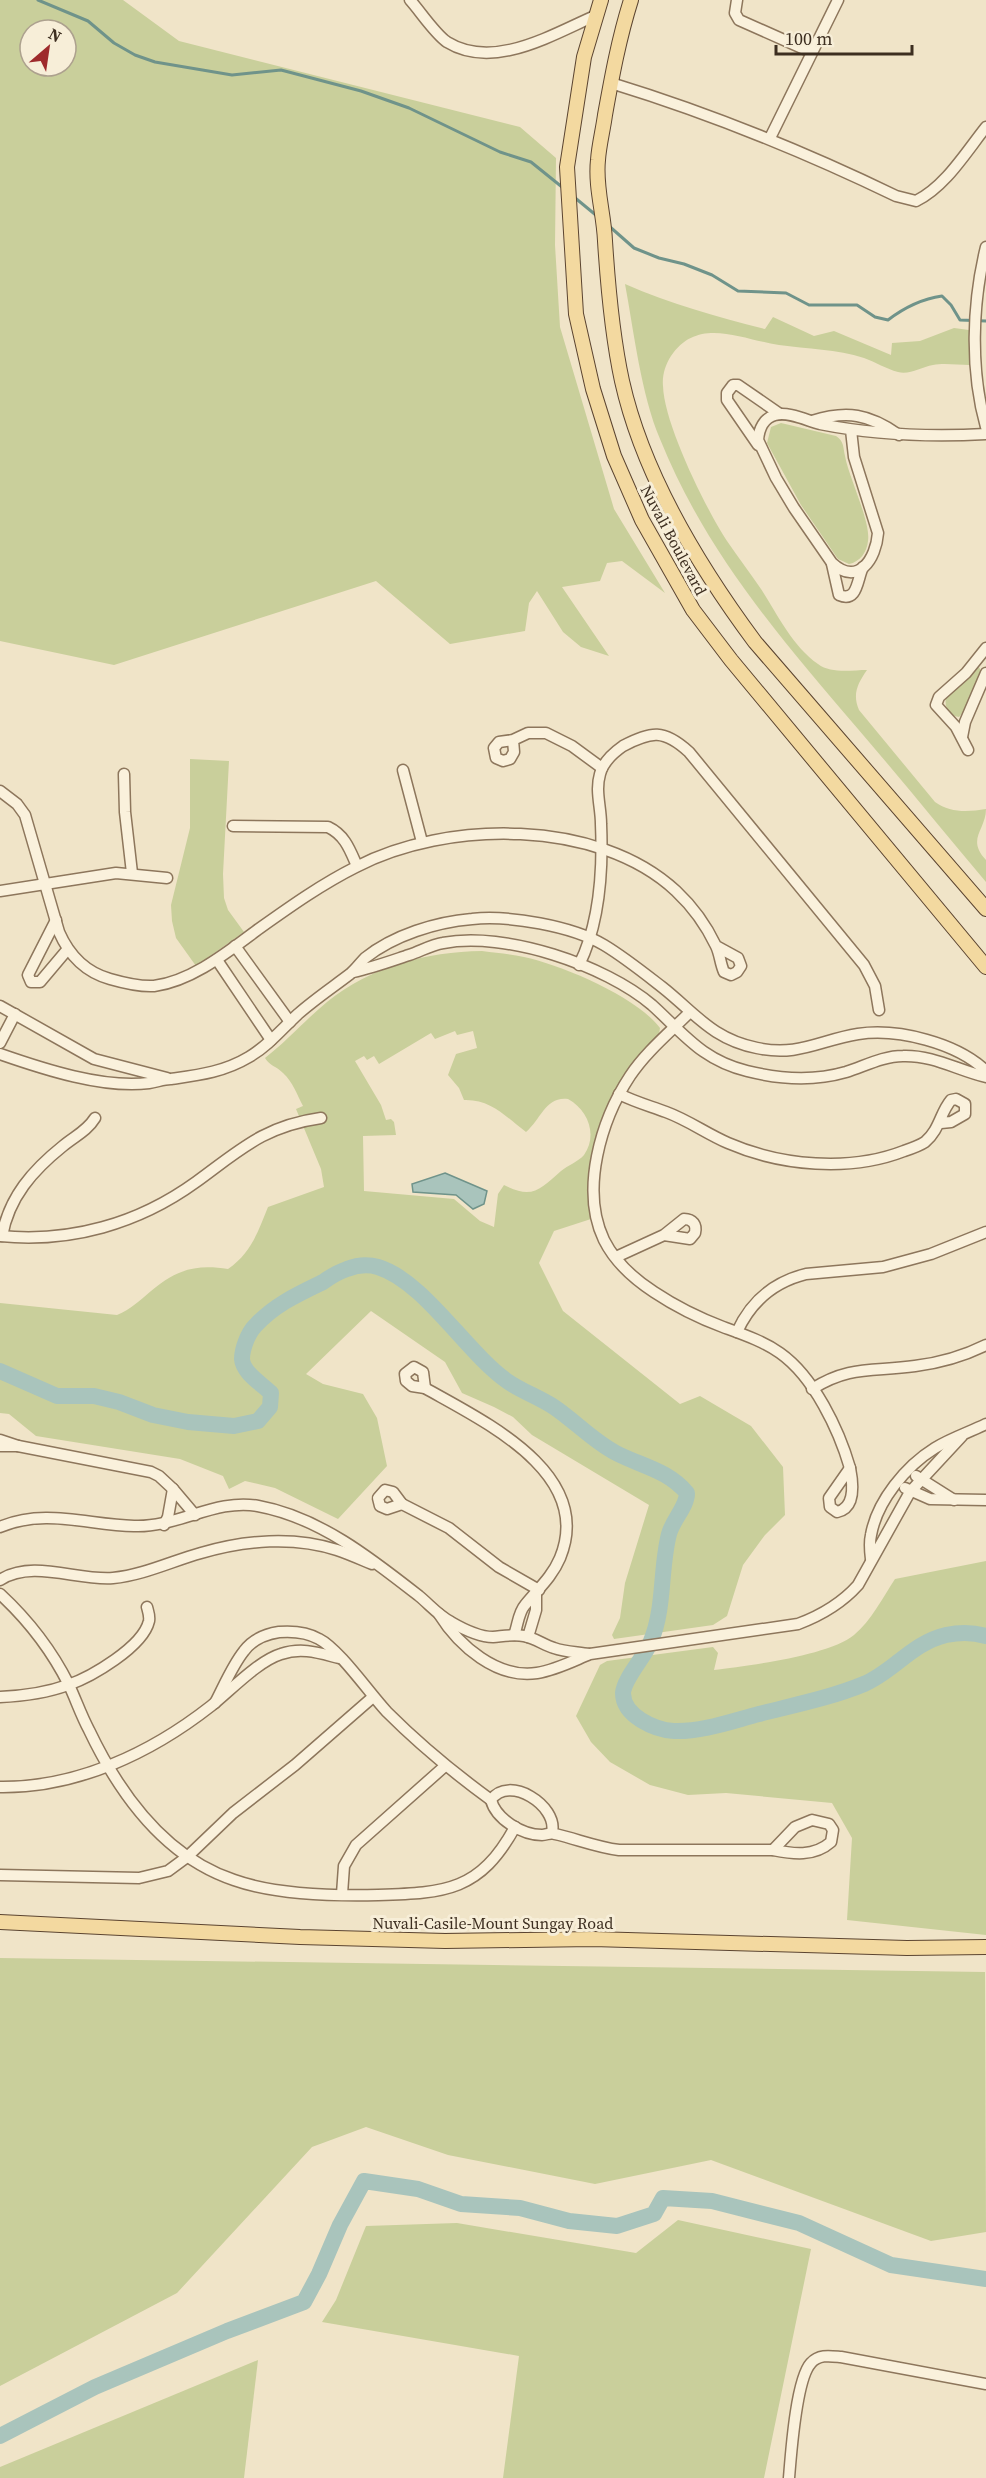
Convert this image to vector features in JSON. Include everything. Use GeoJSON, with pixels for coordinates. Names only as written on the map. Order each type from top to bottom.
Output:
{"type":"FeatureCollection","features":[{"type":"Feature","properties":{"kind":"main road","name":"Nuvali Boulevard"},"geometry":{"type":"LineString","coordinates":[[601,0],[584,57],[567,167],[576,314],[593,388],[614,456],[642,520],[693,610],[731,660],[986,967]]}},
{"type":"Feature","properties":{"kind":"main road","name":"Nuvali Boulevard"},"geometry":{"type":"LineString","coordinates":[[631,0],[611,83],[598,160],[598,195],[605,234],[609,304],[622,382],[643,447],[681,526],[721,597],[755,642],[986,909]]}},
{"type":"Feature","properties":{"kind":"main road","name":"Nuvali-Casile-Mount Sungay Road"},"geometry":{"type":"LineString","coordinates":[[0,1922],[300,1937],[445,1941],[593,1939],[917,1948],[986,1947]]}},
{"type":"Feature","properties":{"kind":"street"},"geometry":{"type":"LineString","coordinates":[[410,0],[447,42],[480,54],[522,46],[597,15]]}},
{"type":"Feature","properties":{"kind":"street"},"geometry":{"type":"LineString","coordinates":[[737,0],[735,13],[739,20],[811,52]]}},
{"type":"Feature","properties":{"kind":"street"},"geometry":{"type":"LineString","coordinates":[[770,138],[838,0]]}},
{"type":"Feature","properties":{"kind":"street"},"geometry":{"type":"LineString","coordinates":[[611,83],[682,105],[770,138],[896,196],[916,201],[927,196],[939,184],[986,127]]}},
{"type":"Feature","properties":{"kind":"street"},"geometry":{"type":"LineString","coordinates":[[986,247],[975,330],[977,371],[986,427]]}},
{"type":"Feature","properties":{"kind":"street"},"geometry":{"type":"LineString","coordinates":[[851,430],[854,457],[878,533],[874,553],[863,567],[858,571],[845,572],[832,563],[794,508],[759,447],[727,400],[729,389],[733,385],[738,385],[780,414],[851,430],[899,435],[986,434]]}},
{"type":"Feature","properties":{"kind":"street"},"geometry":{"type":"LineString","coordinates":[[759,447],[759,433],[762,426],[767,419],[780,414]]}},
{"type":"Feature","properties":{"kind":"street"},"geometry":{"type":"LineString","coordinates":[[810,421],[840,414],[872,418],[899,435]]}},
{"type":"Feature","properties":{"kind":"street"},"geometry":{"type":"LineString","coordinates":[[832,563],[839,595],[842,597],[850,596],[855,592],[863,567]]}},
{"type":"Feature","properties":{"kind":"street"},"geometry":{"type":"LineString","coordinates":[[968,750],[962,737],[936,705],[939,697],[981,663],[986,648]]}},
{"type":"Feature","properties":{"kind":"street"},"geometry":{"type":"LineString","coordinates":[[962,737],[965,722],[986,673]]}},
{"type":"Feature","properties":{"kind":"street"},"geometry":{"type":"LineString","coordinates":[[513,740],[528,733],[546,733],[572,746],[602,768]]}},
{"type":"Feature","properties":{"kind":"street"},"geometry":{"type":"LineString","coordinates":[[579,965],[597,900],[602,850],[598,787],[602,768],[618,750],[636,738],[657,735],[678,742],[689,752],[864,965],[875,986],[879,1010]]}},
{"type":"Feature","properties":{"kind":"street"},"geometry":{"type":"LineString","coordinates":[[403,770],[422,842]]}},
{"type":"Feature","properties":{"kind":"street"},"geometry":{"type":"LineString","coordinates":[[124,774],[125,812],[132,873]]}},
{"type":"Feature","properties":{"kind":"street"},"geometry":{"type":"LineString","coordinates":[[0,791],[17,804],[25,815],[56,920],[68,950],[75,959],[98,976],[141,986],[167,983],[217,960],[284,911],[357,866],[407,845],[486,833],[559,838],[602,850],[633,862],[676,891],[694,911],[716,946]]}},
{"type":"Feature","properties":{"kind":"street"},"geometry":{"type":"LineString","coordinates":[[233,826],[328,827],[341,834],[357,866]]}},
{"type":"Feature","properties":{"kind":"street"},"geometry":{"type":"LineString","coordinates":[[0,891],[107,874],[132,873],[167,878]]}},
{"type":"Feature","properties":{"kind":"street"},"geometry":{"type":"LineString","coordinates":[[0,1054],[38,1067],[93,1079],[148,1083],[220,1071],[250,1057],[366,958],[399,938],[434,926],[472,918],[532,922],[605,945],[724,1037],[756,1048],[775,1051],[804,1050],[857,1034],[909,1035],[948,1048],[984,1070]]}},
{"type":"Feature","properties":{"kind":"street"},"geometry":{"type":"LineString","coordinates":[[56,920],[28,975],[30,982],[40,982],[68,950]]}},
{"type":"Feature","properties":{"kind":"street"},"geometry":{"type":"LineString","coordinates":[[352,972],[372,968],[425,948],[460,940],[513,944],[553,955],[608,977],[639,996],[696,1047],[719,1062],[766,1075],[830,1076],[883,1059],[901,1056],[931,1058],[984,1070]]}},
{"type":"Feature","properties":{"kind":"street"},"geometry":{"type":"LineString","coordinates":[[235,946],[290,1022]]}},
{"type":"Feature","properties":{"kind":"street"},"geometry":{"type":"LineString","coordinates":[[217,960],[271,1040]]}},
{"type":"Feature","properties":{"kind":"street"},"geometry":{"type":"LineString","coordinates":[[0,1006],[94,1059],[170,1079]]}},
{"type":"Feature","properties":{"kind":"street"},"geometry":{"type":"LineString","coordinates":[[689,1012],[642,1060],[619,1094],[609,1115],[602,1139],[594,1196],[599,1227],[605,1241],[627,1272],[655,1293],[699,1317],[782,1354],[803,1375],[836,1429],[850,1468]]}},
{"type":"Feature","properties":{"kind":"street"},"geometry":{"type":"LineString","coordinates":[[0,1043],[15,1014]]}},
{"type":"Feature","properties":{"kind":"street"},"geometry":{"type":"LineString","coordinates":[[619,1094],[634,1102],[668,1113],[738,1147],[804,1162],[842,1164],[892,1156],[924,1143],[941,1123]]}},
{"type":"Feature","properties":{"kind":"street"},"geometry":{"type":"LineString","coordinates":[[95,1118],[84,1132],[51,1155],[25,1182],[10,1206],[1,1236],[50,1238],[119,1223],[140,1215],[195,1183],[229,1155],[264,1134],[300,1120],[321,1118]]}},
{"type":"Feature","properties":{"kind":"street"},"geometry":{"type":"LineString","coordinates":[[737,1332],[756,1302],[773,1288],[794,1277],[819,1272],[883,1267],[931,1254],[986,1232]]}},
{"type":"Feature","properties":{"kind":"street"},"geometry":{"type":"LineString","coordinates":[[616,1257],[664,1235]]}},
{"type":"Feature","properties":{"kind":"street"},"geometry":{"type":"LineString","coordinates":[[812,1389],[826,1380],[851,1371],[931,1364],[986,1345]]}},
{"type":"Feature","properties":{"kind":"street"},"geometry":{"type":"LineString","coordinates":[[425,1389],[507,1437],[544,1470],[558,1490],[566,1516],[564,1548],[553,1572],[524,1606],[514,1635]]}},
{"type":"Feature","properties":{"kind":"street"},"geometry":{"type":"LineString","coordinates":[[871,1559],[871,1535],[876,1520],[898,1482],[908,1470],[937,1446],[986,1424]]}},
{"type":"Feature","properties":{"kind":"street"},"geometry":{"type":"LineString","coordinates":[[439,1614],[457,1639],[482,1657],[502,1669],[525,1674],[549,1670],[590,1654],[787,1626],[818,1616],[838,1605],[858,1585],[910,1492],[962,1436]]}},
{"type":"Feature","properties":{"kind":"street"},"geometry":{"type":"LineString","coordinates":[[0,1440],[18,1446],[151,1472],[159,1476],[195,1515]]}},
{"type":"Feature","properties":{"kind":"street"},"geometry":{"type":"LineString","coordinates":[[0,1446],[18,1446]]}},
{"type":"Feature","properties":{"kind":"street"},"geometry":{"type":"LineString","coordinates":[[908,1470],[954,1500]]}},
{"type":"Feature","properties":{"kind":"street"},"geometry":{"type":"LineString","coordinates":[[898,1482],[910,1492],[930,1499],[986,1500]]}},
{"type":"Feature","properties":{"kind":"street"},"geometry":{"type":"LineString","coordinates":[[164,1525],[168,1517],[172,1489]]}},
{"type":"Feature","properties":{"kind":"street"},"geometry":{"type":"LineString","coordinates":[[402,1503],[449,1528],[499,1567],[537,1592]]}},
{"type":"Feature","properties":{"kind":"street"},"geometry":{"type":"LineString","coordinates":[[0,1527],[11,1522],[44,1518],[77,1519],[120,1526],[164,1525],[230,1505],[246,1504],[269,1508],[318,1528],[360,1551],[439,1614],[476,1634],[492,1637],[514,1635],[528,1637],[553,1648],[590,1654]]}},
{"type":"Feature","properties":{"kind":"street"},"geometry":{"type":"LineString","coordinates":[[0,1580],[18,1573],[34,1571],[52,1571],[84,1578],[126,1576],[248,1542],[290,1542],[337,1550],[383,1568]]}},
{"type":"Feature","properties":{"kind":"street"},"geometry":{"type":"LineString","coordinates":[[528,1637],[536,1610],[537,1592]]}},
{"type":"Feature","properties":{"kind":"street"},"geometry":{"type":"LineString","coordinates":[[0,1594],[33,1629],[69,1685],[89,1732],[108,1766],[152,1826],[187,1857],[236,1881],[286,1890],[342,1894],[423,1892],[461,1884],[481,1872],[497,1857],[515,1827]]}},
{"type":"Feature","properties":{"kind":"street"},"geometry":{"type":"LineString","coordinates":[[0,1697],[34,1694],[69,1685],[103,1668],[129,1647],[146,1627],[149,1621],[147,1607]]}},
{"type":"Feature","properties":{"kind":"street"},"geometry":{"type":"LineString","coordinates":[[215,1703],[244,1650],[250,1644],[269,1634],[297,1632],[309,1635],[327,1644],[373,1697],[445,1766],[492,1800],[496,1811],[515,1827],[538,1835],[552,1832],[596,1847],[619,1850],[773,1850],[798,1854],[815,1852],[831,1842],[833,1830],[829,1824],[821,1820],[802,1822],[773,1850]]}},
{"type":"Feature","properties":{"kind":"street"},"geometry":{"type":"LineString","coordinates":[[482,1657],[480,1647],[492,1637]]}},
{"type":"Feature","properties":{"kind":"street"},"geometry":{"type":"LineString","coordinates":[[549,1670],[555,1666],[558,1659],[553,1648]]}},
{"type":"Feature","properties":{"kind":"street"},"geometry":{"type":"LineString","coordinates":[[0,1787],[42,1785],[63,1781],[108,1766],[154,1744],[215,1703],[278,1655],[302,1650],[339,1658]]}},
{"type":"Feature","properties":{"kind":"street"},"geometry":{"type":"LineString","coordinates":[[0,1875],[139,1878],[168,1871],[187,1857],[233,1813],[295,1765],[373,1697]]}},
{"type":"Feature","properties":{"kind":"street"},"geometry":{"type":"LineString","coordinates":[[342,1894],[344,1866],[356,1845],[445,1766]]}},
{"type":"Feature","properties":{"kind":"street"},"geometry":{"type":"LineString","coordinates":[[492,1800],[502,1790],[508,1789],[528,1796],[546,1810],[553,1823],[552,1832]]}},
{"type":"Feature","properties":{"kind":"street"},"geometry":{"type":"LineString","coordinates":[[789,2478],[799,2389],[803,2374],[817,2358],[825,2355],[841,2357],[986,2384]]}},
{"type":"Feature","properties":{"kind":"green space"},"geometry":{"type":"Polygon","coordinates":[[[0,0],[123,0],[179,41],[520,127],[556,158],[555,245],[560,327],[614,509],[665,593],[622,561],[607,563],[600,581],[562,587],[609,656],[581,647],[563,632],[537,591],[529,603],[525,631],[450,644],[376,581],[114,665],[0,641],[0,0]]]}},
{"type":"Feature","properties":{"kind":"green space"},"geometry":{"type":"Polygon","coordinates":[[[625,284],[694,310],[765,329],[773,317],[814,336],[834,331],[891,355],[892,343],[920,341],[954,328],[969,330],[969,365],[937,364],[902,373],[864,358],[843,353],[779,345],[736,335],[708,333],[694,336],[682,344],[667,363],[663,382],[670,422],[708,509],[793,639],[809,657],[823,667],[842,671],[867,670],[857,689],[856,699],[859,710],[935,802],[959,811],[986,809],[977,840],[980,853],[986,860],[986,882],[773,627],[722,556],[699,519],[678,480],[653,421],[639,363],[625,284]]]}},
{"type":"Feature","properties":{"kind":"green space"},"geometry":{"type":"Polygon","coordinates":[[[781,423],[836,436],[842,442],[868,533],[866,549],[856,561],[849,564],[838,559],[801,505],[767,443],[771,427],[781,423]]]}},
{"type":"Feature","properties":{"kind":"green space"},"geometry":{"type":"Polygon","coordinates":[[[979,667],[981,671],[963,712],[959,717],[952,715],[947,708],[946,698],[979,667]]]}},
{"type":"Feature","properties":{"kind":"green space"},"geometry":{"type":"Polygon","coordinates":[[[190,759],[229,761],[223,874],[224,898],[228,910],[244,932],[196,966],[176,938],[171,905],[190,828],[190,759]]]}},
{"type":"Feature","properties":{"kind":"green space"},"geometry":{"type":"Polygon","coordinates":[[[482,951],[514,955],[558,967],[617,994],[649,1016],[660,1028],[659,1034],[633,1064],[613,1095],[599,1130],[591,1168],[589,1206],[591,1219],[554,1231],[539,1263],[563,1311],[680,1404],[700,1396],[751,1426],[783,1467],[785,1515],[765,1535],[743,1565],[727,1616],[713,1625],[614,1639],[612,1635],[620,1618],[625,1583],[649,1505],[532,1435],[513,1417],[462,1393],[445,1362],[371,1311],[306,1374],[323,1384],[363,1394],[377,1418],[387,1466],[338,1519],[275,1488],[245,1481],[229,1489],[223,1476],[180,1459],[36,1436],[9,1414],[0,1413],[0,1303],[117,1315],[178,1273],[206,1267],[228,1269],[236,1263],[248,1249],[268,1207],[324,1187],[321,1169],[296,1109],[303,1106],[292,1084],[265,1058],[327,1002],[362,979],[400,963],[461,952],[482,951]],[[455,1031],[435,1039],[431,1033],[379,1064],[374,1056],[367,1060],[364,1056],[355,1061],[381,1105],[386,1120],[391,1119],[394,1122],[396,1135],[363,1136],[364,1191],[454,1199],[480,1221],[494,1227],[498,1194],[504,1185],[522,1192],[536,1190],[579,1160],[588,1147],[589,1124],[581,1110],[568,1099],[554,1101],[526,1132],[490,1106],[474,1100],[464,1100],[459,1088],[448,1075],[456,1054],[477,1048],[473,1031],[457,1035],[455,1031]]]}},
{"type":"Feature","properties":{"kind":"green space"},"geometry":{"type":"Polygon","coordinates":[[[986,1561],[986,1935],[847,1920],[852,1838],[832,1803],[726,1793],[688,1795],[650,1785],[610,1762],[591,1742],[576,1716],[600,1665],[607,1661],[713,1647],[718,1653],[714,1670],[766,1663],[826,1649],[854,1635],[860,1629],[895,1579],[986,1561]]]}},
{"type":"Feature","properties":{"kind":"green space"},"geometry":{"type":"Polygon","coordinates":[[[0,1958],[985,1972],[986,2232],[931,2241],[711,2160],[595,2184],[448,2155],[366,2127],[312,2147],[177,2293],[0,2386],[0,1958]]]}},
{"type":"Feature","properties":{"kind":"green space"},"geometry":{"type":"Polygon","coordinates":[[[678,2220],[811,2249],[764,2478],[503,2478],[519,2356],[322,2322],[336,2300],[366,2226],[457,2223],[636,2253],[678,2220]]]}},
{"type":"Feature","properties":{"kind":"green space"},"geometry":{"type":"Polygon","coordinates":[[[258,2360],[244,2478],[0,2478],[0,2467],[258,2360]]]}},
{"type":"Feature","properties":{"kind":"water"},"geometry":{"type":"Polygon","coordinates":[[[445,1173],[487,1191],[484,1204],[473,1209],[456,1195],[413,1192],[412,1184],[445,1173]]]}},
{"type":"Feature","properties":{"kind":"waterway"},"geometry":{"type":"LineString","coordinates":[[38,0],[88,21],[114,43],[135,55],[155,62],[232,75],[281,70],[361,91],[409,108],[500,152],[531,162],[562,187]]}},
{"type":"Feature","properties":{"kind":"waterway"},"geometry":{"type":"LineString","coordinates":[[574,197],[597,216]]}},
{"type":"Feature","properties":{"kind":"waterway"},"geometry":{"type":"LineString","coordinates":[[609,226],[634,248],[712,275],[738,291],[786,293],[809,305],[857,305],[875,317],[888,320],[914,304],[942,296],[960,320],[986,321]]}},
{"type":"Feature","properties":{"kind":"waterway"},"geometry":{"type":"LineString","coordinates":[[0,1371],[57,1396],[94,1396],[119,1402],[153,1415],[188,1422],[234,1426],[258,1421],[270,1407],[271,1393],[249,1374],[243,1364],[243,1351],[252,1329],[278,1306],[337,1273],[359,1266],[378,1267],[412,1287],[476,1353],[507,1381],[554,1407],[608,1448],[663,1474],[680,1485],[687,1493],[685,1503],[669,1534],[658,1615],[651,1641],[624,1687],[624,1701],[634,1715],[641,1720],[658,1728],[674,1731],[717,1726],[864,1684],[934,1639],[961,1633],[986,1636]]}},
{"type":"Feature","properties":{"kind":"waterway"},"geometry":{"type":"LineString","coordinates":[[0,2436],[95,2387],[227,2331],[304,2302],[340,2225],[364,2181],[418,2189],[461,2204],[520,2208],[569,2221],[617,2226],[654,2214],[663,2198],[712,2201],[799,2223],[891,2265],[986,2279]]}}]}
